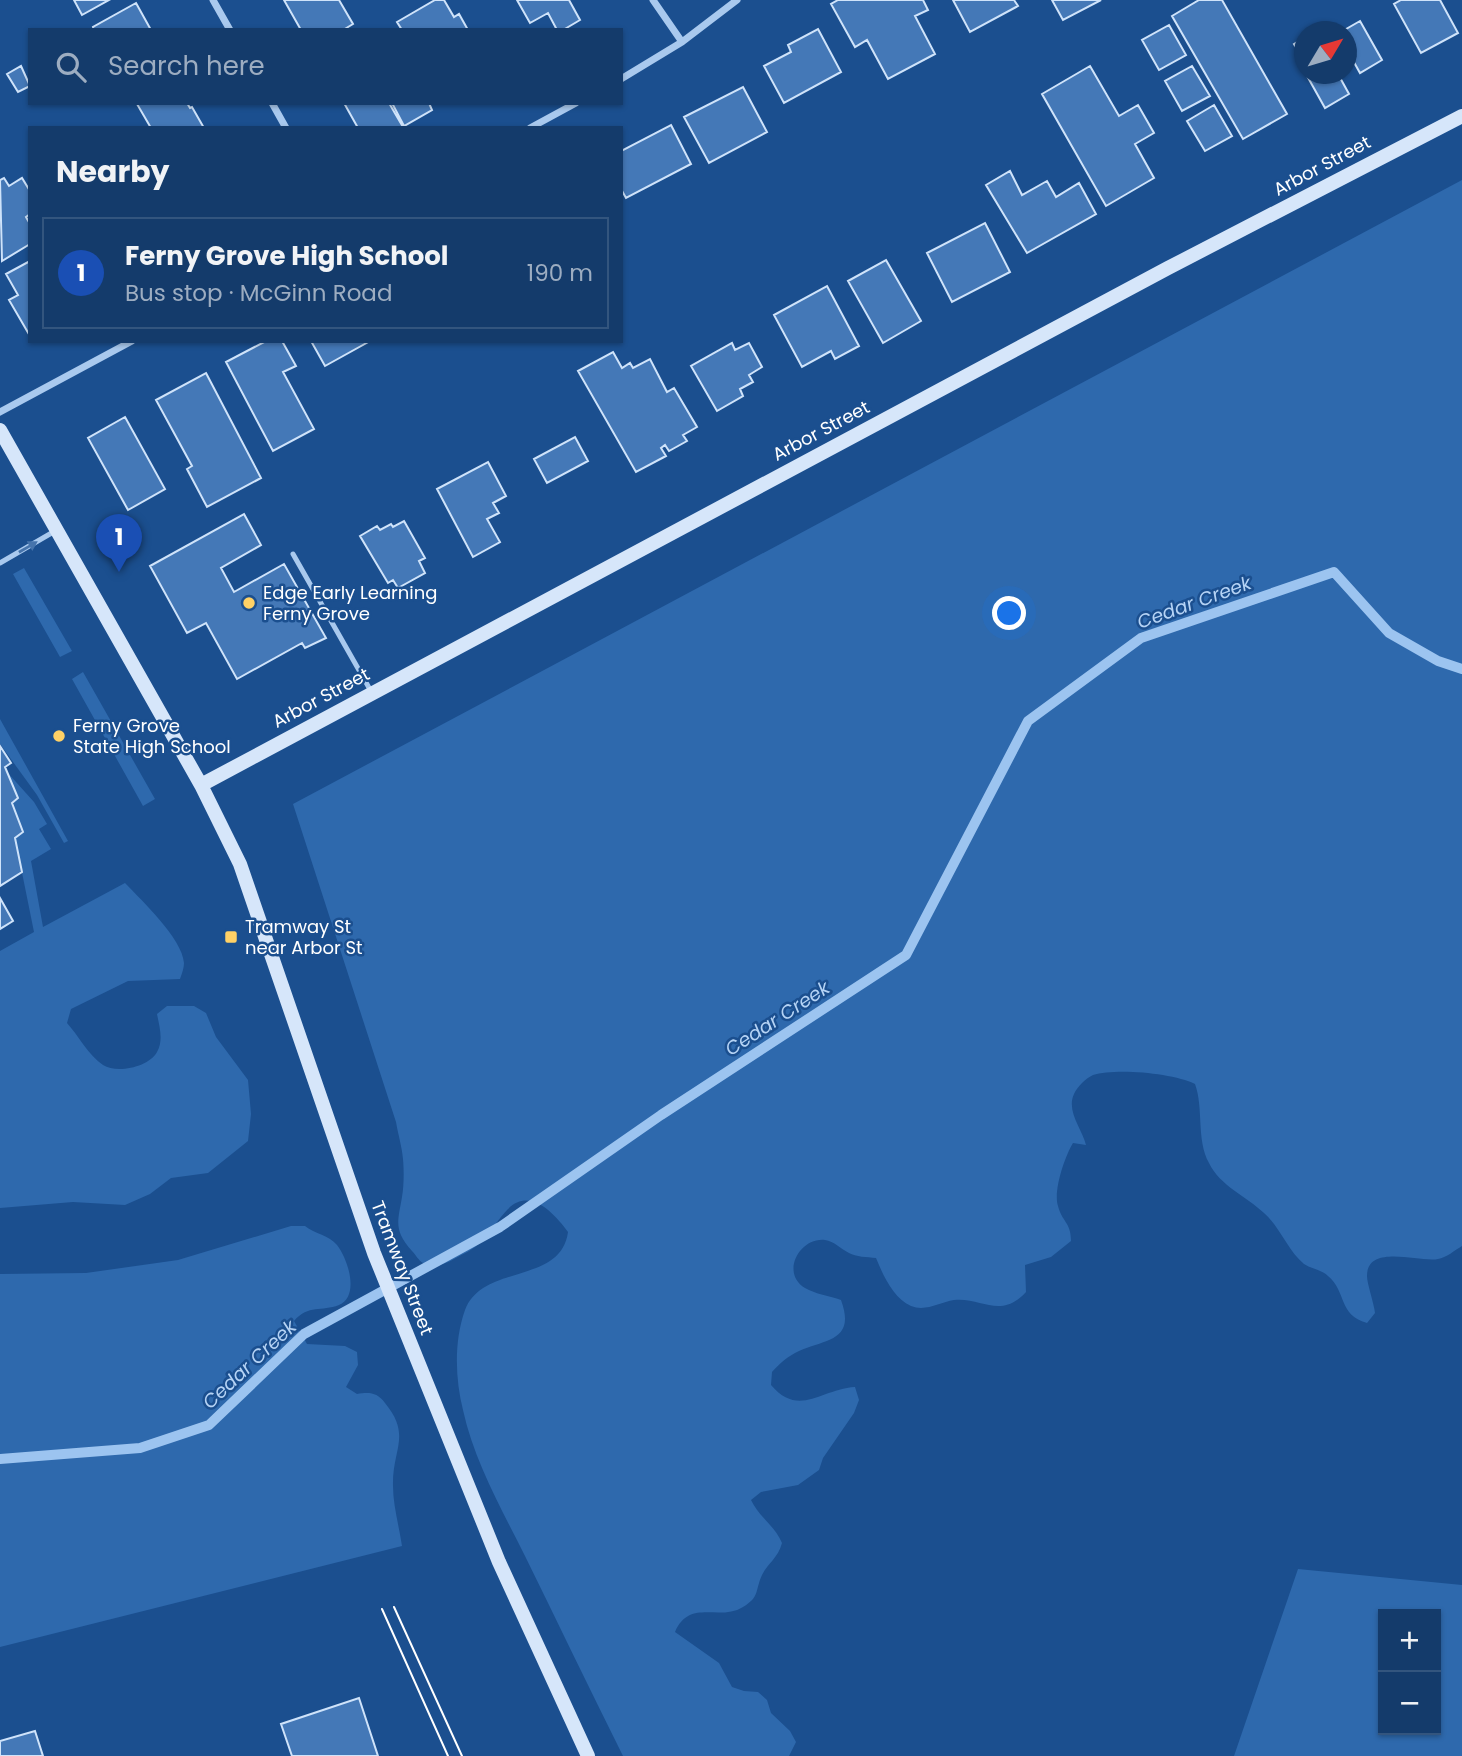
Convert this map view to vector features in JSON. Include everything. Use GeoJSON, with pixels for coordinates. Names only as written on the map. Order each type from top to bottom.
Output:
{"type":"FeatureCollection","features":[{"type":"Feature","properties":{"kind":"street"},"geometry":{"type":"LineString","coordinates":[[213,0],[229,28]]}},
{"type":"Feature","properties":{"kind":"street"},"geometry":{"type":"LineString","coordinates":[[653,0],[682,42]]}},
{"type":"Feature","properties":{"kind":"street"},"geometry":{"type":"LineString","coordinates":[[623,78],[682,42],[737,0]]}},
{"type":"Feature","properties":{"kind":"street"},"geometry":{"type":"LineString","coordinates":[[273,105],[285,126]]}},
{"type":"Feature","properties":{"kind":"street"},"geometry":{"type":"LineString","coordinates":[[534,126],[572,105]]}},
{"type":"Feature","properties":{"kind":"street","name":"Arbor Street"},"geometry":{"type":"LineString","coordinates":[[201,785],[1168,268],[1462,116]]}},
{"type":"Feature","properties":{"kind":"street"},"geometry":{"type":"LineString","coordinates":[[0,412],[128,343]]}},
{"type":"Feature","properties":{"kind":"street","name":"Tramway Street"},"geometry":{"type":"LineString","coordinates":[[0,430],[201,785],[240,864],[374,1253],[499,1562],[588,1756]]}},
{"type":"Feature","properties":{"kind":"lane"},"geometry":{"type":"LineString","coordinates":[[0,563],[57,530]]}},
{"type":"Feature","properties":{"kind":"lane"},"geometry":{"type":"LineString","coordinates":[[293,554],[372,693]]}},
{"type":"Feature","properties":{"kind":"shaded area"},"geometry":{"type":"Polygon","coordinates":[[[1462,180],[1462,1246],[1438,1259],[1385,1257],[1376,1260],[1369,1266],[1367,1276],[1375,1313],[1367,1323],[1358,1319],[1347,1309],[1334,1282],[1323,1272],[1304,1264],[1293,1253],[1270,1219],[1214,1171],[1205,1154],[1195,1084],[1159,1074],[1130,1072],[1093,1075],[1077,1088],[1072,1107],[1086,1145],[1073,1143],[1057,1192],[1060,1211],[1070,1230],[1071,1241],[1051,1257],[1025,1265],[1026,1292],[1008,1305],[954,1300],[917,1308],[894,1292],[876,1258],[852,1254],[825,1240],[808,1244],[796,1257],[794,1274],[805,1288],[841,1300],[845,1324],[836,1336],[784,1360],[772,1372],[771,1385],[781,1395],[801,1401],[855,1387],[859,1400],[854,1413],[823,1458],[819,1470],[798,1485],[761,1492],[751,1500],[782,1543],[762,1575],[752,1600],[734,1611],[689,1616],[675,1632],[719,1663],[732,1687],[758,1692],[767,1700],[771,1713],[790,1731],[796,1742],[789,1756],[623,1756],[489,1485],[468,1429],[458,1385],[457,1360],[461,1322],[474,1295],[488,1285],[537,1268],[551,1260],[562,1249],[568,1232],[556,1217],[541,1205],[525,1201],[508,1209],[478,1245],[447,1262],[435,1265],[423,1263],[406,1244],[398,1225],[404,1168],[396,1122],[293,804],[1462,180]]]}},
{"type":"Feature","properties":{"kind":"shaded area"},"geometry":{"type":"Polygon","coordinates":[[[24,568],[72,651],[60,657],[13,574],[24,568]]]}},
{"type":"Feature","properties":{"kind":"shaded area"},"geometry":{"type":"Polygon","coordinates":[[[83,672],[155,799],[143,806],[72,679],[83,672]]]}},
{"type":"Feature","properties":{"kind":"shaded area"},"geometry":{"type":"Polygon","coordinates":[[[0,719],[68,841],[64,843],[37,795],[0,744],[0,719]]]}},
{"type":"Feature","properties":{"kind":"shaded area"},"geometry":{"type":"Polygon","coordinates":[[[7,772],[34,802],[47,824],[39,829],[51,849],[31,861],[43,927],[125,883],[169,931],[182,953],[184,965],[180,979],[128,981],[71,1009],[67,1023],[88,1051],[109,1068],[124,1069],[140,1065],[153,1057],[159,1047],[157,1014],[167,1006],[194,1006],[206,1013],[216,1037],[248,1080],[251,1114],[248,1141],[208,1173],[171,1178],[150,1194],[125,1205],[73,1202],[0,1208],[0,951],[34,932],[15,838],[12,803],[18,798],[7,772]]]}},
{"type":"Feature","properties":{"kind":"shaded area"},"geometry":{"type":"Polygon","coordinates":[[[291,1226],[305,1226],[334,1242],[348,1268],[350,1286],[345,1300],[333,1307],[305,1312],[294,1321],[307,1344],[345,1346],[357,1352],[358,1365],[346,1387],[357,1394],[369,1393],[382,1399],[398,1425],[399,1443],[393,1473],[393,1493],[402,1546],[0,1647],[0,1274],[86,1273],[178,1260],[291,1226]]]}},
{"type":"Feature","properties":{"kind":"shaded area"},"geometry":{"type":"Polygon","coordinates":[[[1298,1569],[1462,1585],[1462,1756],[1234,1756],[1298,1569]]]}},
{"type":"Feature","properties":{"kind":"building"},"geometry":{"type":"Polygon","coordinates":[[[74,0],[109,0],[82,15],[74,0]]]}},
{"type":"Feature","properties":{"kind":"building"},"geometry":{"type":"Polygon","coordinates":[[[284,0],[339,0],[353,24],[346,28],[300,28],[284,0]]]}},
{"type":"Feature","properties":{"kind":"building"},"geometry":{"type":"Polygon","coordinates":[[[435,0],[444,0],[454,17],[459,14],[467,28],[401,28],[397,22],[435,0]]]}},
{"type":"Feature","properties":{"kind":"building"},"geometry":{"type":"Polygon","coordinates":[[[517,0],[569,0],[580,20],[566,28],[556,28],[548,13],[530,23],[517,0]]]}},
{"type":"Feature","properties":{"kind":"building"},"geometry":{"type":"Polygon","coordinates":[[[838,0],[923,0],[928,10],[915,16],[935,54],[888,79],[867,40],[855,47],[831,4],[838,0]]]}},
{"type":"Feature","properties":{"kind":"building"},"geometry":{"type":"Polygon","coordinates":[[[953,0],[1014,0],[1018,6],[970,32],[953,0]]]}},
{"type":"Feature","properties":{"kind":"building"},"geometry":{"type":"Polygon","coordinates":[[[1052,0],[1101,0],[1063,20],[1052,0]]]}},
{"type":"Feature","properties":{"kind":"building"},"geometry":{"type":"Polygon","coordinates":[[[1199,0],[1222,0],[1287,114],[1243,139],[1172,16],[1199,0]]]}},
{"type":"Feature","properties":{"kind":"building"},"geometry":{"type":"Polygon","coordinates":[[[1401,0],[1440,0],[1458,33],[1421,53],[1394,4],[1401,0]]]}},
{"type":"Feature","properties":{"kind":"building"},"geometry":{"type":"Polygon","coordinates":[[[136,3],[150,28],[93,28],[136,3]]]}},
{"type":"Feature","properties":{"kind":"building"},"geometry":{"type":"Polygon","coordinates":[[[1360,21],[1382,60],[1360,73],[1357,68],[1357,23],[1360,21]]]}},
{"type":"Feature","properties":{"kind":"building"},"geometry":{"type":"Polygon","coordinates":[[[1169,25],[1186,55],[1159,70],[1142,40],[1169,25]]]}},
{"type":"Feature","properties":{"kind":"building"},"geometry":{"type":"Polygon","coordinates":[[[818,29],[841,72],[784,103],[764,66],[791,52],[788,45],[818,29]]]}},
{"type":"Feature","properties":{"kind":"building"},"geometry":{"type":"Polygon","coordinates":[[[21,66],[28,87],[18,92],[7,74],[21,66]]]}},
{"type":"Feature","properties":{"kind":"building"},"geometry":{"type":"Polygon","coordinates":[[[1090,66],[1119,116],[1138,105],[1154,133],[1135,144],[1154,178],[1106,206],[1042,94],[1090,66]]]}},
{"type":"Feature","properties":{"kind":"building"},"geometry":{"type":"Polygon","coordinates":[[[1192,66],[1210,96],[1182,111],[1165,81],[1192,66]]]}},
{"type":"Feature","properties":{"kind":"building"},"geometry":{"type":"Polygon","coordinates":[[[1312,84],[1344,84],[1349,94],[1325,108],[1312,84]]]}},
{"type":"Feature","properties":{"kind":"building"},"geometry":{"type":"Polygon","coordinates":[[[743,87],[767,132],[709,163],[684,117],[743,87]]]}},
{"type":"Feature","properties":{"kind":"building"},"geometry":{"type":"Polygon","coordinates":[[[138,105],[188,105],[203,126],[150,126],[138,105]]]}},
{"type":"Feature","properties":{"kind":"building"},"geometry":{"type":"Polygon","coordinates":[[[345,105],[390,105],[402,126],[357,126],[345,105]]]}},
{"type":"Feature","properties":{"kind":"building"},"geometry":{"type":"Polygon","coordinates":[[[393,105],[430,105],[432,110],[404,126],[393,105]]]}},
{"type":"Feature","properties":{"kind":"building"},"geometry":{"type":"Polygon","coordinates":[[[1214,105],[1232,136],[1205,151],[1187,121],[1214,105]]]}},
{"type":"Feature","properties":{"kind":"building"},"geometry":{"type":"Polygon","coordinates":[[[671,125],[691,164],[626,198],[623,193],[623,150],[671,125]]]}},
{"type":"Feature","properties":{"kind":"building"},"geometry":{"type":"Polygon","coordinates":[[[1010,171],[1022,195],[1047,181],[1056,197],[1079,183],[1096,214],[1027,253],[986,185],[1010,171]]]}},
{"type":"Feature","properties":{"kind":"building"},"geometry":{"type":"Polygon","coordinates":[[[4,178],[9,186],[22,178],[28,188],[28,245],[2,261],[0,180],[4,178]]]}},
{"type":"Feature","properties":{"kind":"building"},"geometry":{"type":"Polygon","coordinates":[[[985,223],[1010,272],[952,302],[927,253],[985,223]]]}},
{"type":"Feature","properties":{"kind":"building"},"geometry":{"type":"Polygon","coordinates":[[[886,260],[921,321],[883,343],[848,281],[886,260]]]}},
{"type":"Feature","properties":{"kind":"building"},"geometry":{"type":"Polygon","coordinates":[[[28,262],[28,333],[9,300],[18,295],[6,274],[28,262]]]}},
{"type":"Feature","properties":{"kind":"building"},"geometry":{"type":"Polygon","coordinates":[[[827,286],[859,346],[835,359],[831,351],[802,367],[774,315],[827,286]]]}},
{"type":"Feature","properties":{"kind":"building"},"geometry":{"type":"Polygon","coordinates":[[[262,343],[283,343],[296,366],[283,372],[314,429],[273,451],[226,362],[262,343]]]}},
{"type":"Feature","properties":{"kind":"building"},"geometry":{"type":"Polygon","coordinates":[[[312,343],[366,343],[325,366],[312,343]]]}},
{"type":"Feature","properties":{"kind":"building"},"geometry":{"type":"Polygon","coordinates":[[[732,343],[735,350],[749,343],[762,367],[749,375],[753,382],[740,389],[743,396],[717,411],[691,366],[732,343]]]}},
{"type":"Feature","properties":{"kind":"building"},"geometry":{"type":"Polygon","coordinates":[[[613,352],[622,368],[630,363],[633,368],[650,359],[667,392],[674,388],[697,427],[683,435],[687,441],[669,451],[665,445],[661,448],[666,456],[636,472],[578,371],[613,352]]]}},
{"type":"Feature","properties":{"kind":"building"},"geometry":{"type":"Polygon","coordinates":[[[206,373],[261,478],[207,507],[187,469],[192,466],[156,400],[206,373]]]}},
{"type":"Feature","properties":{"kind":"building"},"geometry":{"type":"Polygon","coordinates":[[[125,417],[165,489],[128,510],[88,438],[125,417]]]}},
{"type":"Feature","properties":{"kind":"building"},"geometry":{"type":"Polygon","coordinates":[[[575,437],[588,461],[547,483],[534,459],[575,437]]]}},
{"type":"Feature","properties":{"kind":"building"},"geometry":{"type":"Polygon","coordinates":[[[488,462],[506,496],[493,503],[499,513],[487,519],[500,542],[473,557],[437,489],[488,462]]]}},
{"type":"Feature","properties":{"kind":"building"},"geometry":{"type":"Polygon","coordinates":[[[244,514],[261,545],[221,568],[234,592],[284,564],[326,638],[305,648],[302,643],[237,679],[206,623],[187,633],[150,566],[244,514]]]}},
{"type":"Feature","properties":{"kind":"building"},"geometry":{"type":"Polygon","coordinates":[[[404,521],[425,558],[419,561],[425,573],[398,588],[393,580],[388,583],[360,536],[377,526],[380,530],[404,521]]]}},
{"type":"Feature","properties":{"kind":"building"},"geometry":{"type":"Polygon","coordinates":[[[0,746],[11,763],[5,767],[18,798],[12,803],[23,832],[15,838],[22,872],[0,886],[0,746]]]}},
{"type":"Feature","properties":{"kind":"building"},"geometry":{"type":"Polygon","coordinates":[[[0,898],[13,921],[0,929],[0,898]]]}},
{"type":"Feature","properties":{"kind":"building"},"geometry":{"type":"Polygon","coordinates":[[[359,1698],[378,1756],[292,1756],[281,1724],[359,1698]]]}},
{"type":"Feature","properties":{"kind":"building"},"geometry":{"type":"Polygon","coordinates":[[[35,1731],[43,1756],[0,1756],[0,1741],[35,1731]]]}},
{"type":"Feature","properties":{"kind":"waterway","name":"Cedar Creek"},"geometry":{"type":"LineString","coordinates":[[0,1459],[140,1448],[209,1425],[304,1334],[500,1227],[661,1115],[906,955],[1028,721],[1141,638],[1334,572],[1389,633],[1438,661],[1462,669]]}},
{"type":"Feature","properties":{"kind":"tram line"},"geometry":{"type":"LineString","coordinates":[[394,1607],[462,1756]]}},
{"type":"Feature","properties":{"kind":"tram line"},"geometry":{"type":"LineString","coordinates":[[382,1609],[448,1756]]}},
{"type":"Feature","properties":{"kind":"place","name":"Ferny Grove High School"},"geometry":{"type":"Point","coordinates":[119,572]}},
{"type":"Feature","properties":{"kind":"place","name":"Edge Early Learning Ferny Grove"},"geometry":{"type":"Point","coordinates":[249,603]}},
{"type":"Feature","properties":{"kind":"place","name":"Ferny Grove State High School"},"geometry":{"type":"Point","coordinates":[59,736]}},
{"type":"Feature","properties":{"kind":"place","name":"Tramway St near Arbor St"},"geometry":{"type":"Point","coordinates":[231,937]}}]}
